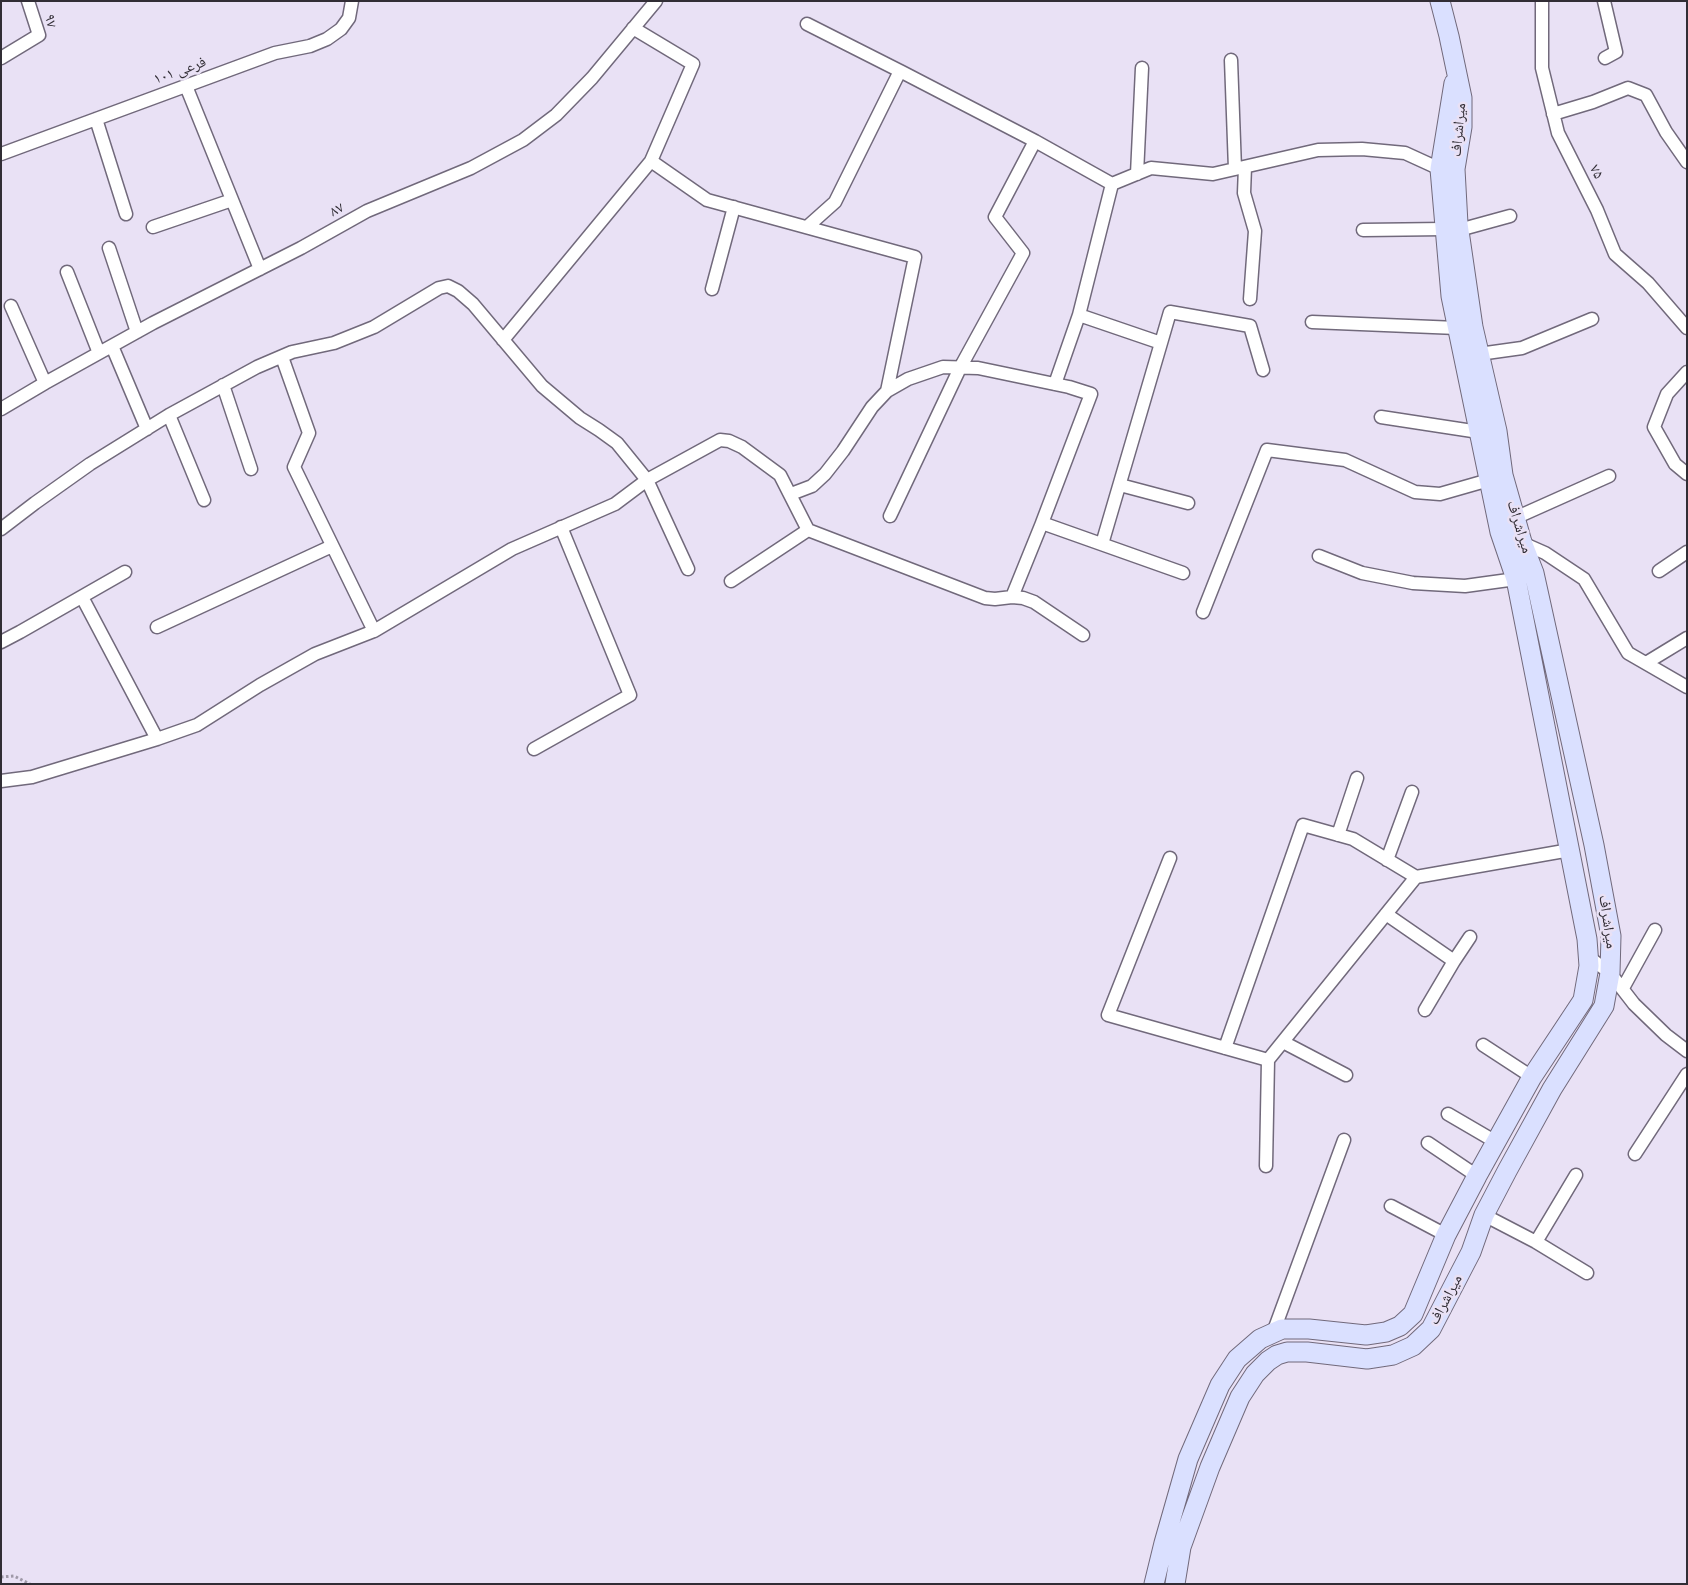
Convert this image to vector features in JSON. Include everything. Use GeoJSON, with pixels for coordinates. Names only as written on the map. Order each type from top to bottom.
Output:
{"type":"FeatureCollection","features":[{"type":"Feature","properties":{"kind":"street","name":"۹۷"},"geometry":{"type":"LineString","coordinates":[[1,58],[40,35],[28,1]]}},
{"type":"Feature","properties":{"kind":"street","name":"فرعی ۱۰۱"},"geometry":{"type":"LineString","coordinates":[[1,154],[275,53],[310,46],[327,39],[341,29],[349,18],[352,1]]}},
{"type":"Feature","properties":{"kind":"street","name":"۸۷"},"geometry":{"type":"LineString","coordinates":[[1,409],[137,332],[260,269],[367,211],[470,168],[523,140],[562,109],[592,78],[656,1]]}},
{"type":"Feature","properties":{"kind":"street","name":"میراشراف"},"geometry":{"type":"LineString","coordinates":[[1175,1584],[1181,1547],[1210,1467],[1240,1397],[1255,1374],[1268,1361],[1287,1352],[1307,1352],[1367,1359],[1393,1355],[1413,1346],[1431,1329],[1471,1252],[1484,1215],[1507,1171],[1552,1089],[1604,1006],[1610,973],[1611,936],[1594,845],[1534,573],[1512,542],[1489,480],[1451,296],[1455,169],[1462,127],[1462,98],[1440,1]]}},
{"type":"Feature","properties":{"kind":"street","name":"۷۵"},"geometry":{"type":"LineString","coordinates":[[1542,1],[1542,68],[1558,133],[1597,210],[1615,254],[1648,283],[1687,328]]}},
{"type":"Feature","properties":{"kind":"street"},"geometry":{"type":"LineString","coordinates":[[1604,1],[1616,52],[1605,58]]}},
{"type":"Feature","properties":{"kind":"street"},"geometry":{"type":"LineString","coordinates":[[807,24],[1035,140],[1112,184]]}},
{"type":"Feature","properties":{"kind":"street"},"geometry":{"type":"LineString","coordinates":[[503,340],[651,161],[693,64],[633,28]]}},
{"type":"Feature","properties":{"kind":"street"},"geometry":{"type":"LineString","coordinates":[[1231,60],[1240,168],[1244,193],[1255,231],[1250,299]]}},
{"type":"Feature","properties":{"kind":"street"},"geometry":{"type":"LineString","coordinates":[[1137,174],[1142,68]]}},
{"type":"Feature","properties":{"kind":"street","name":"میراشراف"},"geometry":{"type":"LineString","coordinates":[[1154,1584],[1188,1460],[1220,1385],[1237,1358],[1260,1339],[1282,1329],[1309,1329],[1366,1335],[1386,1332],[1400,1326],[1413,1314],[1446,1235],[1486,1158],[1532,1077],[1583,1000],[1590,958],[1516,579],[1512,542],[1515,518],[1503,475],[1498,431],[1479,354],[1440,169],[1457,70]]}},
{"type":"Feature","properties":{"kind":"street"},"geometry":{"type":"LineString","coordinates":[[807,227],[835,202],[900,71]]}},
{"type":"Feature","properties":{"kind":"street"},"geometry":{"type":"LineString","coordinates":[[186,86],[260,269]]}},
{"type":"Feature","properties":{"kind":"street"},"geometry":{"type":"LineString","coordinates":[[1553,114],[1593,102],[1628,88],[1646,95],[1666,132],[1687,162]]}},
{"type":"Feature","properties":{"kind":"street"},"geometry":{"type":"LineString","coordinates":[[96,119],[126,214]]}},
{"type":"Feature","properties":{"kind":"street"},"geometry":{"type":"LineString","coordinates":[[890,516],[960,368],[1024,253],[995,218],[1035,140]]}},
{"type":"Feature","properties":{"kind":"street"},"geometry":{"type":"LineString","coordinates":[[1112,184],[1151,168],[1213,174],[1318,150],[1362,148],[1406,154],[1440,169]]}},
{"type":"Feature","properties":{"kind":"street"},"geometry":{"type":"LineString","coordinates":[[651,161],[708,200],[914,257],[887,392]]}},
{"type":"Feature","properties":{"kind":"street"},"geometry":{"type":"LineString","coordinates":[[1054,384],[1079,315],[1112,184]]}},
{"type":"Feature","properties":{"kind":"street"},"geometry":{"type":"LineString","coordinates":[[153,227],[232,200]]}},
{"type":"Feature","properties":{"kind":"street"},"geometry":{"type":"LineString","coordinates":[[712,289],[734,207]]}},
{"type":"Feature","properties":{"kind":"street"},"geometry":{"type":"LineString","coordinates":[[1363,230],[1452,229],[1510,216]]}},
{"type":"Feature","properties":{"kind":"street"},"geometry":{"type":"LineString","coordinates":[[109,248],[137,332]]}},
{"type":"Feature","properties":{"kind":"street"},"geometry":{"type":"LineString","coordinates":[[67,272],[99,353]]}},
{"type":"Feature","properties":{"kind":"street"},"geometry":{"type":"LineString","coordinates":[[1,530],[90,464],[169,415],[223,385],[257,367],[292,352],[334,343],[374,326],[439,288],[448,286],[458,291],[472,304],[542,386],[580,418],[617,443],[647,480],[688,569]]}},
{"type":"Feature","properties":{"kind":"street"},"geometry":{"type":"LineString","coordinates":[[11,306],[45,383]]}},
{"type":"Feature","properties":{"kind":"street"},"geometry":{"type":"LineString","coordinates":[[1102,544],[1170,312],[1250,326],[1263,370]]}},
{"type":"Feature","properties":{"kind":"street"},"geometry":{"type":"LineString","coordinates":[[1079,315],[1161,342]]}},
{"type":"Feature","properties":{"kind":"street"},"geometry":{"type":"LineString","coordinates":[[1479,354],[1522,348],[1592,319]]}},
{"type":"Feature","properties":{"kind":"street"},"geometry":{"type":"LineString","coordinates":[[1312,322],[1457,328]]}},
{"type":"Feature","properties":{"kind":"street"},"geometry":{"type":"LineString","coordinates":[[112,346],[147,429]]}},
{"type":"Feature","properties":{"kind":"street"},"geometry":{"type":"LineString","coordinates":[[282,357],[309,433],[294,467],[374,631]]}},
{"type":"Feature","properties":{"kind":"street"},"geometry":{"type":"LineString","coordinates":[[790,494],[812,486],[825,474],[843,451],[872,407],[887,392],[908,379],[943,367],[978,368],[1091,394],[1012,597]]}},
{"type":"Feature","properties":{"kind":"street"},"geometry":{"type":"LineString","coordinates":[[1687,372],[1667,394],[1654,427],[1675,464],[1687,474]]}},
{"type":"Feature","properties":{"kind":"street"},"geometry":{"type":"LineString","coordinates":[[223,385],[251,469]]}},
{"type":"Feature","properties":{"kind":"street"},"geometry":{"type":"LineString","coordinates":[[169,415],[204,500]]}},
{"type":"Feature","properties":{"kind":"street"},"geometry":{"type":"LineString","coordinates":[[1381,417],[1479,432]]}},
{"type":"Feature","properties":{"kind":"street"},"geometry":{"type":"LineString","coordinates":[[1,781],[32,777],[157,739],[197,724],[315,654],[374,631],[512,549],[615,504],[647,480],[720,440],[729,441],[742,447],[780,475],[808,530],[985,598],[1012,597],[1034,602],[1083,635]]}},
{"type":"Feature","properties":{"kind":"street"},"geometry":{"type":"LineString","coordinates":[[1203,612],[1267,450],[1345,460],[1415,492],[1440,494],[1489,480]]}},
{"type":"Feature","properties":{"kind":"street"},"geometry":{"type":"LineString","coordinates":[[1515,518],[1609,476]]}},
{"type":"Feature","properties":{"kind":"street"},"geometry":{"type":"LineString","coordinates":[[1120,485],[1188,503]]}},
{"type":"Feature","properties":{"kind":"street"},"geometry":{"type":"LineString","coordinates":[[1042,523],[1183,573]]}},
{"type":"Feature","properties":{"kind":"street"},"geometry":{"type":"LineString","coordinates":[[534,748],[630,695],[561,527]]}},
{"type":"Feature","properties":{"kind":"street"},"geometry":{"type":"LineString","coordinates":[[731,581],[808,530]]}},
{"type":"Feature","properties":{"kind":"street"},"geometry":{"type":"LineString","coordinates":[[1512,542],[1545,553],[1584,579],[1628,653],[1687,687]]}},
{"type":"Feature","properties":{"kind":"street"},"geometry":{"type":"LineString","coordinates":[[157,626],[332,546]]}},
{"type":"Feature","properties":{"kind":"street"},"geometry":{"type":"LineString","coordinates":[[1659,571],[1687,552]]}},
{"type":"Feature","properties":{"kind":"street"},"geometry":{"type":"LineString","coordinates":[[1319,556],[1362,573],[1413,582],[1466,586],[1516,579]]}},
{"type":"Feature","properties":{"kind":"street"},"geometry":{"type":"LineString","coordinates":[[1,642],[125,572]]}},
{"type":"Feature","properties":{"kind":"street"},"geometry":{"type":"LineString","coordinates":[[82,597],[157,739]]}},
{"type":"Feature","properties":{"kind":"street"},"geometry":{"type":"LineString","coordinates":[[1646,664],[1687,638]]}},
{"type":"Feature","properties":{"kind":"street"},"geometry":{"type":"LineString","coordinates":[[1338,835],[1357,778]]}},
{"type":"Feature","properties":{"kind":"street"},"geometry":{"type":"LineString","coordinates":[[1387,860],[1412,792]]}},
{"type":"Feature","properties":{"kind":"street"},"geometry":{"type":"LineString","coordinates":[[1225,1048],[1303,825],[1353,839],[1416,877],[1570,850]]}},
{"type":"Feature","properties":{"kind":"street"},"geometry":{"type":"LineString","coordinates":[[1170,858],[1108,1015],[1268,1060]]}},
{"type":"Feature","properties":{"kind":"street"},"geometry":{"type":"LineString","coordinates":[[1266,1166],[1268,1060],[1416,877]]}},
{"type":"Feature","properties":{"kind":"street"},"geometry":{"type":"LineString","coordinates":[[1386,914],[1454,961]]}},
{"type":"Feature","properties":{"kind":"street"},"geometry":{"type":"LineString","coordinates":[[1623,988],[1655,930]]}},
{"type":"Feature","properties":{"kind":"street"},"geometry":{"type":"LineString","coordinates":[[1425,1010],[1470,937]]}},
{"type":"Feature","properties":{"kind":"street"},"geometry":{"type":"LineString","coordinates":[[1590,958],[1610,973],[1634,1004],[1666,1035],[1687,1051]]}},
{"type":"Feature","properties":{"kind":"street"},"geometry":{"type":"LineString","coordinates":[[1283,1042],[1346,1075]]}},
{"type":"Feature","properties":{"kind":"street"},"geometry":{"type":"LineString","coordinates":[[1484,1044],[1532,1077]]}},
{"type":"Feature","properties":{"kind":"street"},"geometry":{"type":"LineString","coordinates":[[1635,1154],[1687,1074]]}},
{"type":"Feature","properties":{"kind":"street"},"geometry":{"type":"LineString","coordinates":[[1448,1114],[1496,1142]]}},
{"type":"Feature","properties":{"kind":"street"},"geometry":{"type":"LineString","coordinates":[[1273,1333],[1344,1140]]}},
{"type":"Feature","properties":{"kind":"street"},"geometry":{"type":"LineString","coordinates":[[1428,1143],[1477,1176]]}},
{"type":"Feature","properties":{"kind":"street"},"geometry":{"type":"LineString","coordinates":[[1486,1158],[1507,1171]]}},
{"type":"Feature","properties":{"kind":"street"},"geometry":{"type":"LineString","coordinates":[[1536,1242],[1576,1175]]}},
{"type":"Feature","properties":{"kind":"street"},"geometry":{"type":"LineString","coordinates":[[1391,1206],[1446,1235]]}},
{"type":"Feature","properties":{"kind":"street"},"geometry":{"type":"LineString","coordinates":[[1484,1215],[1536,1242],[1587,1274]]}},
{"type":"Feature","properties":{"kind":"path"},"geometry":{"type":"LineString","coordinates":[[1,1577],[14,1576],[30,1584]]}}]}
